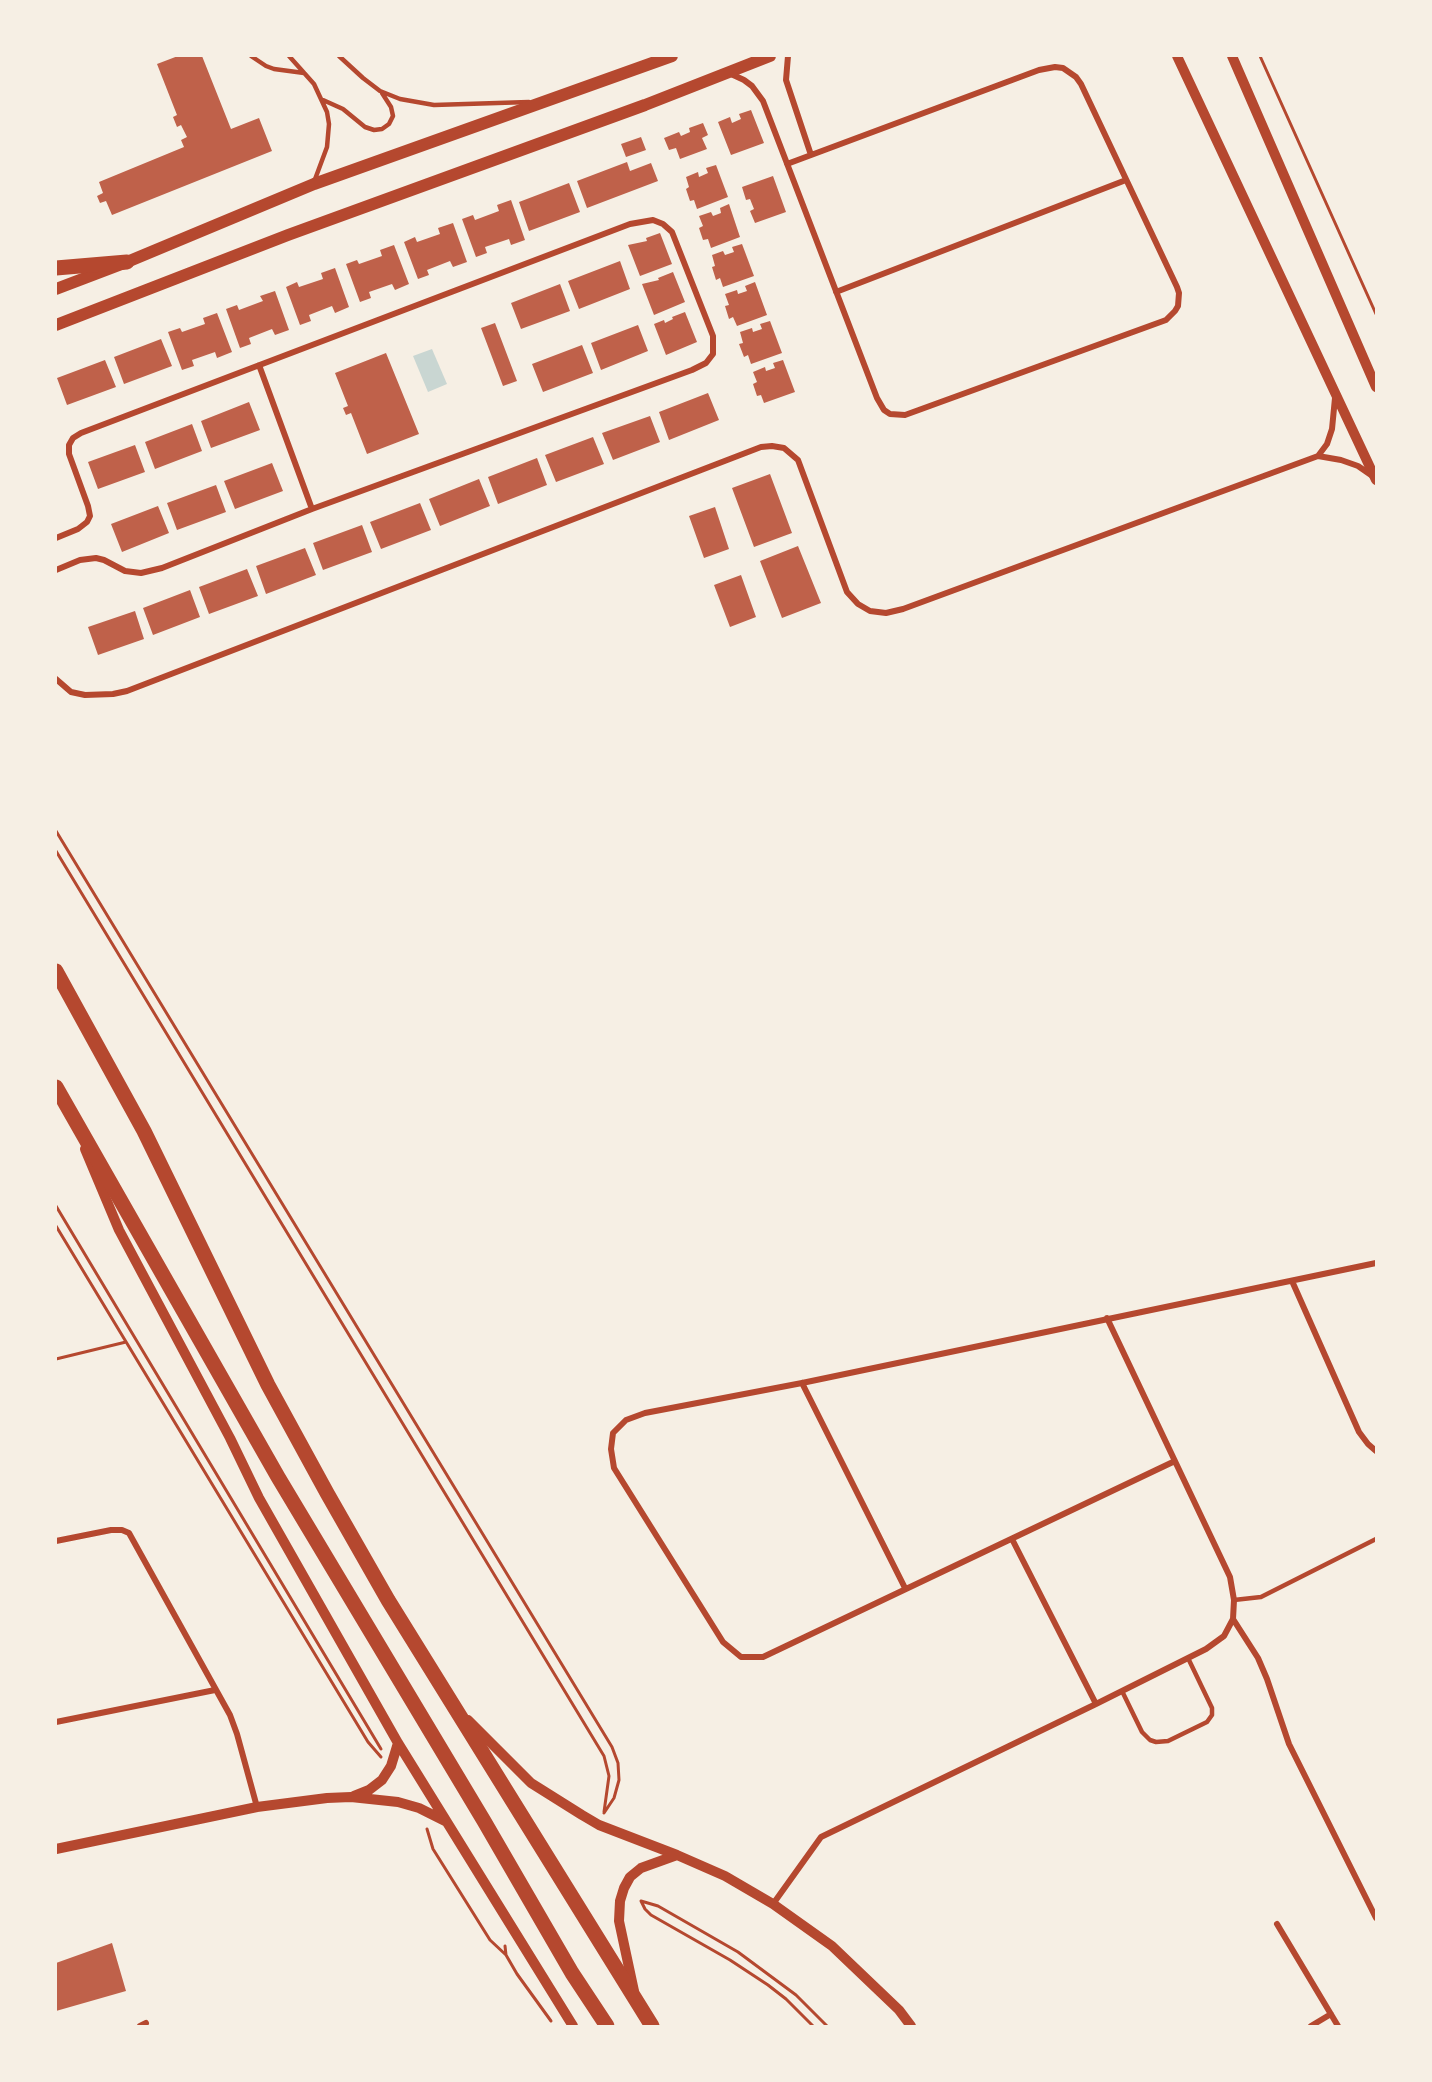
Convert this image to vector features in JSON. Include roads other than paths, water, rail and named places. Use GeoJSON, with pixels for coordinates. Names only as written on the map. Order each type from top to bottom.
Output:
{"type":"FeatureCollection","features":[{"type":"Feature","properties":{"kind":"main road"},"geometry":{"type":"LineString","coordinates":[[56,289],[314,184],[672,56]]}},
{"type":"Feature","properties":{"kind":"main road"},"geometry":{"type":"LineString","coordinates":[[56,325],[288,235],[645,105],[770,56]]}},
{"type":"Feature","properties":{"kind":"main road"},"geometry":{"type":"LineString","coordinates":[[56,268],[127,262]]}},
{"type":"Feature","properties":{"kind":"main road"},"geometry":{"type":"LineString","coordinates":[[56,970],[144,1131],[251,1351],[357,1547],[652,2026]]}},
{"type":"Feature","properties":{"kind":"main road"},"geometry":{"type":"LineString","coordinates":[[56,1087],[278,1477],[478,1810],[572,1972],[608,2026]]}},
{"type":"Feature","properties":{"kind":"street"},"geometry":{"type":"LineString","coordinates":[[789,56],[786,80],[811,154]]}},
{"type":"Feature","properties":{"kind":"street"},"geometry":{"type":"LineString","coordinates":[[1178,56],[1336,390],[1376,480]]}},
{"type":"Feature","properties":{"kind":"street"},"geometry":{"type":"LineString","coordinates":[[1232,56],[1377,387]]}},
{"type":"Feature","properties":{"kind":"street"},"geometry":{"type":"LineString","coordinates":[[726,73],[744,80],[758,93],[879,405],[890,414],[905,415],[1166,320],[1175,311],[1180,299],[1081,84],[1070,72],[1055,66],[787,164]]}},
{"type":"Feature","properties":{"kind":"street"},"geometry":{"type":"LineString","coordinates":[[836,292],[1126,180]]}},
{"type":"Feature","properties":{"kind":"street"},"geometry":{"type":"LineString","coordinates":[[56,538],[78,529],[87,522],[90,516],[69,454],[69,445],[73,438],[81,433],[630,224],[653,220],[663,224],[672,232],[713,336],[713,354],[706,363],[312,509],[152,571],[125,572],[96,558],[80,560],[56,570]]}},
{"type":"Feature","properties":{"kind":"street"},"geometry":{"type":"LineString","coordinates":[[259,365],[312,509]]}},
{"type":"Feature","properties":{"kind":"street"},"geometry":{"type":"LineString","coordinates":[[1317,456],[1327,444],[1332,429],[1336,390]]}},
{"type":"Feature","properties":{"kind":"street"},"geometry":{"type":"LineString","coordinates":[[56,679],[71,692],[85,695],[99,696],[127,691],[760,447],[784,448],[798,460],[847,592],[858,604],[870,611],[886,613],[914,605],[1317,456],[1341,460],[1358,466],[1376,480]]}},
{"type":"Feature","properties":{"kind":"street"},"geometry":{"type":"LineString","coordinates":[[75,1118],[102,1193],[259,1498],[398,1743],[573,2026]]}},
{"type":"Feature","properties":{"kind":"street"},"geometry":{"type":"LineString","coordinates":[[1175,1461],[905,1588],[763,1658],[741,1657],[723,1642],[614,1468],[611,1449],[613,1433],[626,1420],[645,1413],[802,1383],[1377,1263]]}},
{"type":"Feature","properties":{"kind":"street"},"geometry":{"type":"LineString","coordinates":[[1292,1281],[1359,1432],[1377,1451]]}},
{"type":"Feature","properties":{"kind":"street"},"geometry":{"type":"LineString","coordinates":[[773,1904],[821,1837],[1096,1704],[1188,1658],[1224,1636],[1233,1619],[1234,1600],[1230,1577],[1107,1318]]}},
{"type":"Feature","properties":{"kind":"street"},"geometry":{"type":"LineString","coordinates":[[802,1383],[905,1588]]}},
{"type":"Feature","properties":{"kind":"street"},"geometry":{"type":"LineString","coordinates":[[56,1541],[111,1530],[122,1530],[129,1533],[230,1715],[257,1807]]}},
{"type":"Feature","properties":{"kind":"street"},"geometry":{"type":"LineString","coordinates":[[1012,1539],[1096,1704]]}},
{"type":"Feature","properties":{"kind":"street"},"geometry":{"type":"LineString","coordinates":[[1233,1619],[1258,1658],[1289,1744],[1377,1918]]}},
{"type":"Feature","properties":{"kind":"street"},"geometry":{"type":"LineString","coordinates":[[56,1722],[215,1690]]}},
{"type":"Feature","properties":{"kind":"street"},"geometry":{"type":"LineString","coordinates":[[454,1706],[531,1783],[599,1825],[725,1876],[773,1904],[832,1946],[899,2010],[911,2026]]}},
{"type":"Feature","properties":{"kind":"street"},"geometry":{"type":"LineString","coordinates":[[351,1797],[369,1790],[382,1780],[392,1766],[398,1743]]}},
{"type":"Feature","properties":{"kind":"street"},"geometry":{"type":"LineString","coordinates":[[56,1849],[257,1807],[351,1797],[398,1802],[419,1808],[446,1821]]}},
{"type":"Feature","properties":{"kind":"street"},"geometry":{"type":"LineString","coordinates":[[639,2008],[624,1950],[619,1921],[620,1901],[630,1877],[641,1868],[677,1855]]}},
{"type":"Feature","properties":{"kind":"street"},"geometry":{"type":"LineString","coordinates":[[1277,1924],[1338,2026]]}},
{"type":"Feature","properties":{"kind":"street"},"geometry":{"type":"LineString","coordinates":[[1311,2026],[1331,2014]]}},
{"type":"Feature","properties":{"kind":"lane"},"geometry":{"type":"LineString","coordinates":[[251,56],[274,69],[304,73]]}},
{"type":"Feature","properties":{"kind":"lane"},"geometry":{"type":"LineString","coordinates":[[289,56],[314,84],[323,100],[329,124],[327,147],[314,184]]}},
{"type":"Feature","properties":{"kind":"lane"},"geometry":{"type":"LineString","coordinates":[[323,100],[343,109],[365,127],[374,130],[382,129],[389,124],[393,116],[388,100],[380,91],[339,56]]}},
{"type":"Feature","properties":{"kind":"lane"},"geometry":{"type":"LineString","coordinates":[[380,91],[400,99],[434,105],[538,102]]}},
{"type":"Feature","properties":{"kind":"lane"},"geometry":{"type":"LineString","coordinates":[[1234,1600],[1261,1597],[1377,1539]]}},
{"type":"Feature","properties":{"kind":"lane"},"geometry":{"type":"LineString","coordinates":[[1122,1691],[1142,1732],[1150,1740],[1168,1741],[1207,1722],[1212,1714],[1212,1708],[1188,1658]]}}]}
